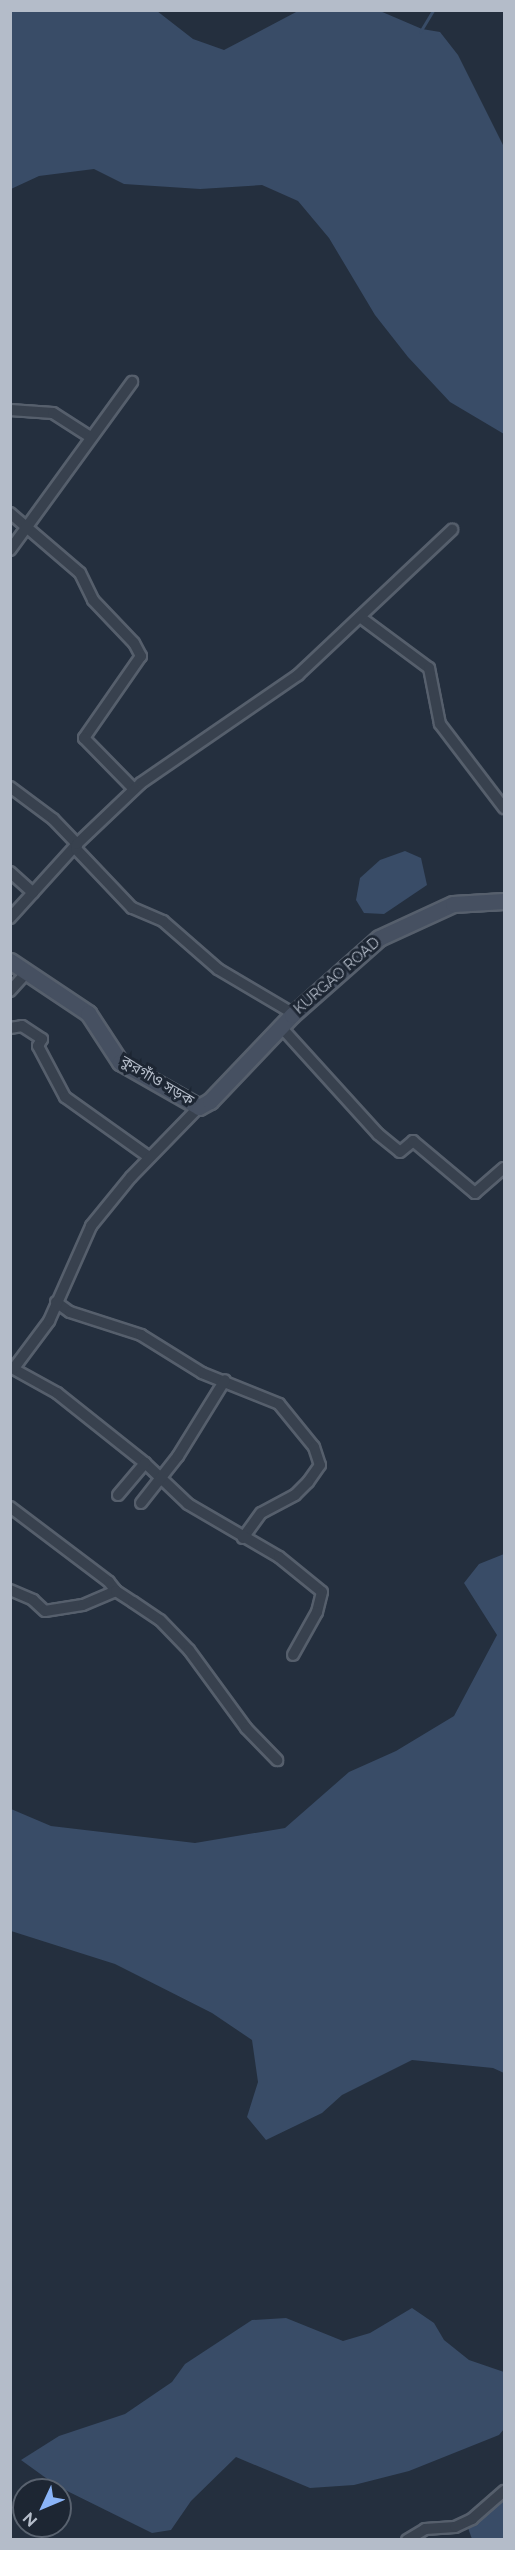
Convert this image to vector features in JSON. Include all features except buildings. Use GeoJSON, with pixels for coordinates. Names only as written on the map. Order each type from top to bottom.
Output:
{"type":"FeatureCollection","features":[{"type":"Feature","properties":{"kind":"street"},"geometry":{"type":"LineString","coordinates":[[10,550],[89,436],[132,382]]}},
{"type":"Feature","properties":{"kind":"street"},"geometry":{"type":"LineString","coordinates":[[10,410],[53,413],[89,436]]}},
{"type":"Feature","properties":{"kind":"street"},"geometry":{"type":"LineString","coordinates":[[10,513],[80,573],[93,600],[134,643],[141,656],[84,738],[134,789]]}},
{"type":"Feature","properties":{"kind":"street"},"geometry":{"type":"LineString","coordinates":[[10,918],[77,843],[134,789],[298,675],[452,530]]}},
{"type":"Feature","properties":{"kind":"street"},"geometry":{"type":"LineString","coordinates":[[360,617],[429,668],[440,724],[504,808]]}},
{"type":"Feature","properties":{"kind":"street"},"geometry":{"type":"LineString","coordinates":[[10,787],[53,819],[77,843]]}},
{"type":"Feature","properties":{"kind":"street"},"geometry":{"type":"LineString","coordinates":[[77,843],[76,849],[132,908],[164,921],[218,969],[294,1014]]}},
{"type":"Feature","properties":{"kind":"street"},"geometry":{"type":"LineString","coordinates":[[10,872],[33,893]]}},
{"type":"Feature","properties":{"kind":"street","name":"KURGAO ROAD"},"geometry":{"type":"LineString","coordinates":[[199,1107],[210,1101],[294,1014],[397,927],[453,904],[504,901]]}},
{"type":"Feature","properties":{"kind":"street","name":"কুরগাঁও সড়ক"},"geometry":{"type":"LineString","coordinates":[[10,961],[88,1013],[120,1062],[199,1107]]}},
{"type":"Feature","properties":{"kind":"street"},"geometry":{"type":"LineString","coordinates":[[10,991],[27,972]]}},
{"type":"Feature","properties":{"kind":"street"},"geometry":{"type":"LineString","coordinates":[[10,1028],[21,1026],[42,1039],[38,1046],[66,1097],[149,1157]]}},
{"type":"Feature","properties":{"kind":"street"},"geometry":{"type":"LineString","coordinates":[[281,1027],[372,1128],[400,1152],[413,1141],[475,1192],[504,1168]]}},
{"type":"Feature","properties":{"kind":"street"},"geometry":{"type":"LineString","coordinates":[[199,1107],[149,1157],[91,1226],[49,1321],[12,1367],[57,1393],[145,1463],[188,1504],[243,1539],[300,1571],[322,1592],[317,1612],[293,1655]]}},
{"type":"Feature","properties":{"kind":"street"},"geometry":{"type":"LineString","coordinates":[[56,1302],[70,1312],[141,1335],[202,1373],[225,1380],[279,1404],[314,1447],[320,1465],[295,1495],[261,1513],[243,1539]]}},
{"type":"Feature","properties":{"kind":"street"},"geometry":{"type":"LineString","coordinates":[[141,1503],[159,1477],[178,1456],[225,1380]]}},
{"type":"Feature","properties":{"kind":"street"},"geometry":{"type":"LineString","coordinates":[[118,1495],[145,1463]]}},
{"type":"Feature","properties":{"kind":"street"},"geometry":{"type":"LineString","coordinates":[[10,1507],[109,1582],[116,1591],[160,1620],[189,1650],[246,1728],[277,1760]]}},
{"type":"Feature","properties":{"kind":"street"},"geometry":{"type":"LineString","coordinates":[[10,1590],[33,1600],[45,1611],[83,1605],[116,1591]]}},
{"type":"Feature","properties":{"kind":"street"},"geometry":{"type":"LineString","coordinates":[[407,2540],[424,2529],[455,2527],[471,2519],[504,2491]]}},
{"type":"Feature","properties":{"kind":"water"},"geometry":{"type":"Polygon","coordinates":[[[11,10],[157,11],[193,39],[224,50],[298,11],[380,11],[422,29],[440,32],[458,55],[504,147],[504,434],[450,402],[408,357],[375,315],[329,238],[298,201],[262,185],[200,189],[124,184],[94,169],[39,176],[11,189],[11,10]]]}},
{"type":"Feature","properties":{"kind":"water"},"geometry":{"type":"Polygon","coordinates":[[[405,851],[421,858],[427,885],[384,914],[364,913],[356,900],[360,878],[380,860],[405,851]]]}},
{"type":"Feature","properties":{"kind":"water"},"geometry":{"type":"Polygon","coordinates":[[[504,1554],[504,2073],[493,2068],[412,2060],[342,2095],[322,2113],[266,2140],[247,2117],[258,2082],[252,2040],[212,2013],[115,1964],[11,1931],[11,1809],[51,1826],[195,1843],[285,1828],[349,1772],[396,1751],[454,1716],[497,1635],[464,1583],[479,1564],[504,1554]]]}},
{"type":"Feature","properties":{"kind":"water"},"geometry":{"type":"Polygon","coordinates":[[[412,2308],[434,2323],[444,2340],[469,2360],[504,2372],[504,2429],[499,2435],[409,2471],[354,2485],[310,2488],[236,2457],[191,2501],[171,2530],[152,2533],[72,2493],[72,2478],[46,2478],[21,2460],[59,2436],[125,2414],[172,2382],[185,2364],[252,2320],[286,2318],[343,2341],[370,2333],[412,2308]]]}},
{"type":"Feature","properties":{"kind":"water"},"geometry":{"type":"Polygon","coordinates":[[[504,2499],[504,2539],[472,2539],[468,2528],[504,2499]]]}},
{"type":"Feature","properties":{"kind":"waterway"},"geometry":{"type":"LineString","coordinates":[[420,32],[433,10]]}}]}
